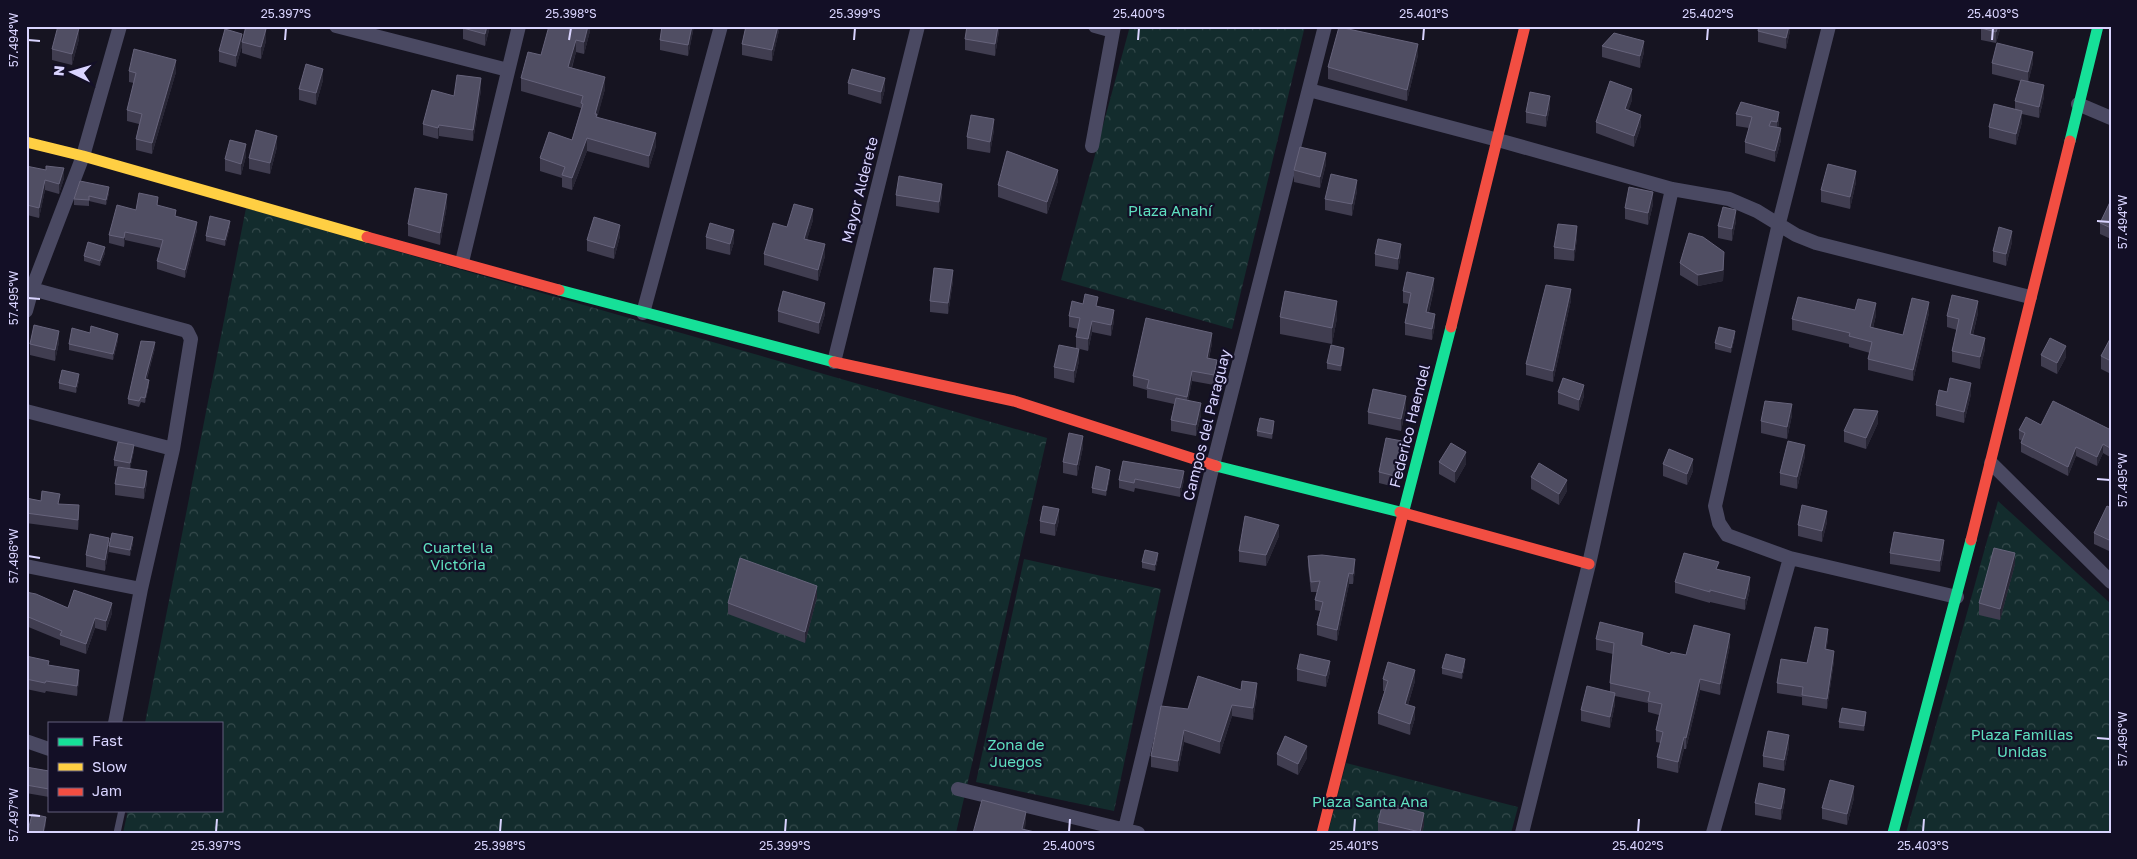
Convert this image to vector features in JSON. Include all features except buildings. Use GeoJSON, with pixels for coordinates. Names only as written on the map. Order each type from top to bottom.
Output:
{"type":"FeatureCollection","features":[{"type":"Feature","properties":{"kind":"street"},"geometry":{"type":"LineString","coordinates":[[26,311],[32,289],[83,156],[120,26]]}},
{"type":"Feature","properties":{"kind":"street"},"geometry":{"type":"LineString","coordinates":[[336,26],[508,70]]}},
{"type":"Feature","properties":{"kind":"street"},"geometry":{"type":"LineString","coordinates":[[462,262],[519,26]]}},
{"type":"Feature","properties":{"kind":"street"},"geometry":{"type":"LineString","coordinates":[[643,313],[721,26]]}},
{"type":"Feature","properties":{"kind":"street","name":"Mayor Alderete"},"geometry":{"type":"LineString","coordinates":[[834,362],[918,26]]}},
{"type":"Feature","properties":{"kind":"street"},"geometry":{"type":"LineString","coordinates":[[1092,146],[1113,28],[1095,26]]}},
{"type":"Feature","properties":{"kind":"street","name":"Campos del Paraguay"},"geometry":{"type":"LineString","coordinates":[[1129,832],[1213,464],[1325,26]]}},
{"type":"Feature","properties":{"kind":"street","name":"Federico Haendel"},"geometry":{"type":"LineString","coordinates":[[1322,833],[1498,140],[1524,26]]}},
{"type":"Feature","properties":{"kind":"street"},"geometry":{"type":"LineString","coordinates":[[1829,26],[1779,224],[1715,506],[1719,523],[1727,535],[1790,558],[1957,597]]}},
{"type":"Feature","properties":{"kind":"street"},"geometry":{"type":"LineString","coordinates":[[1893,833],[1957,597],[2098,26]]}},
{"type":"Feature","properties":{"kind":"street"},"geometry":{"type":"LineString","coordinates":[[1309,90],[1672,189],[1729,199],[1757,211],[1796,235],[1816,243],[2030,297]]}},
{"type":"Feature","properties":{"kind":"street"},"geometry":{"type":"LineString","coordinates":[[2078,104],[2111,118]]}},
{"type":"Feature","properties":{"kind":"street"},"geometry":{"type":"LineString","coordinates":[[26,142],[83,156],[246,204],[643,313],[834,362],[1014,401],[1213,464],[1589,564]]}},
{"type":"Feature","properties":{"kind":"street"},"geometry":{"type":"LineString","coordinates":[[1522,833],[1589,564],[1672,189]]}},
{"type":"Feature","properties":{"kind":"street"},"geometry":{"type":"LineString","coordinates":[[32,289],[187,331],[191,339],[174,449],[140,589],[115,722]]}},
{"type":"Feature","properties":{"kind":"street"},"geometry":{"type":"LineString","coordinates":[[26,411],[174,449]]}},
{"type":"Feature","properties":{"kind":"street"},"geometry":{"type":"LineString","coordinates":[[1991,463],[2111,582]]}},
{"type":"Feature","properties":{"kind":"street"},"geometry":{"type":"LineString","coordinates":[[1713,833],[1790,558]]}},
{"type":"Feature","properties":{"kind":"street"},"geometry":{"type":"LineString","coordinates":[[26,566],[140,589]]}},
{"type":"Feature","properties":{"kind":"street"},"geometry":{"type":"LineString","coordinates":[[26,741],[48,749]]}},
{"type":"Feature","properties":{"kind":"street"},"geometry":{"type":"LineString","coordinates":[[958,789],[1129,832]]}},
{"type":"Feature","properties":{"kind":"lane"},"geometry":{"type":"LineString","coordinates":[[117,833],[122,812]]}},
{"type":"Feature","properties":{"kind":"green space","name":"Plaza Anahí"},"geometry":{"type":"Polygon","coordinates":[[[1130,26],[1305,26],[1232,329],[1061,280],[1130,26]]]}},
{"type":"Feature","properties":{"kind":"green space","name":"Cuartel la Victória"},"geometry":{"type":"Polygon","coordinates":[[[246,208],[1047,438],[956,833],[123,833],[128,812],[222,812],[222,722],[145,722],[246,208]]]}},
{"type":"Feature","properties":{"kind":"green space","name":"Plaza Familias Unidas"},"geometry":{"type":"Polygon","coordinates":[[[1998,501],[2111,604],[2111,833],[1906,833],[1998,501]]]}},
{"type":"Feature","properties":{"kind":"green space","name":"Zona de Juegos"},"geometry":{"type":"Polygon","coordinates":[[[1024,559],[1161,589],[1114,811],[976,782],[1024,559]]]}},
{"type":"Feature","properties":{"kind":"green space","name":"Plaza Santa Ana"},"geometry":{"type":"Polygon","coordinates":[[[1346,763],[1518,807],[1511,833],[1328,833],[1346,763]]]}},
{"type":"Feature","properties":{"kind":"traffic: fast"},"geometry":{"type":"LineString","coordinates":[[2070,141],[2098,26]]}},
{"type":"Feature","properties":{"kind":"traffic: fast"},"geometry":{"type":"LineString","coordinates":[[559,290],[834,362]]}},
{"type":"Feature","properties":{"kind":"traffic: fast"},"geometry":{"type":"LineString","coordinates":[[1403,514],[1451,327]]}},
{"type":"Feature","properties":{"kind":"traffic: fast"},"geometry":{"type":"LineString","coordinates":[[1216,466],[1400,512]]}},
{"type":"Feature","properties":{"kind":"traffic: fast"},"geometry":{"type":"LineString","coordinates":[[1893,833],[1971,540]]}},
{"type":"Feature","properties":{"kind":"traffic: slow"},"geometry":{"type":"LineString","coordinates":[[26,142],[83,156],[367,237]]}},
{"type":"Feature","properties":{"kind":"traffic: jam"},"geometry":{"type":"LineString","coordinates":[[1451,327],[1525,26]]}},
{"type":"Feature","properties":{"kind":"traffic: jam"},"geometry":{"type":"LineString","coordinates":[[1971,540],[2070,141]]}},
{"type":"Feature","properties":{"kind":"traffic: jam"},"geometry":{"type":"LineString","coordinates":[[367,237],[559,290]]}},
{"type":"Feature","properties":{"kind":"traffic: jam"},"geometry":{"type":"LineString","coordinates":[[834,362],[1014,401],[1216,466]]}},
{"type":"Feature","properties":{"kind":"traffic: jam"},"geometry":{"type":"LineString","coordinates":[[1400,512],[1589,564]]}},
{"type":"Feature","properties":{"kind":"traffic: jam"},"geometry":{"type":"LineString","coordinates":[[1322,833],[1403,514]]}}]}
